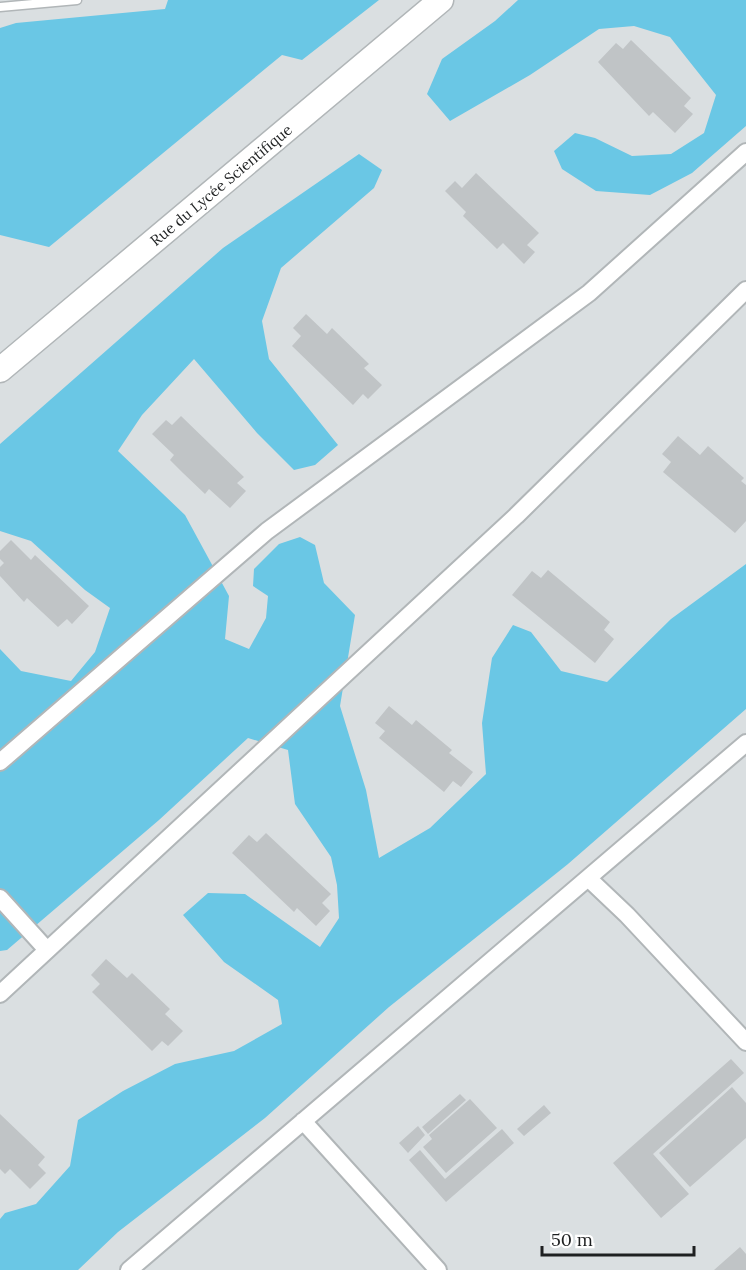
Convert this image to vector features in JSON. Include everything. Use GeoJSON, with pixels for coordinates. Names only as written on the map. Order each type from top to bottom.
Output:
{"type":"FeatureCollection","features":[{"type":"Feature","properties":{"kind":"street","name":"Rue du Lycée Scientifique"},"geometry":{"type":"LineString","coordinates":[[0,370],[441,0]]}},
{"type":"Feature","properties":{"kind":"street"},"geometry":{"type":"LineString","coordinates":[[0,762],[267,531],[589,293],[746,152]]}},
{"type":"Feature","properties":{"kind":"street"},"geometry":{"type":"LineString","coordinates":[[0,994],[516,516],[746,290]]}},
{"type":"Feature","properties":{"kind":"street"},"geometry":{"type":"LineString","coordinates":[[129,1270],[746,743]]}},
{"type":"Feature","properties":{"kind":"street"},"geometry":{"type":"LineString","coordinates":[[588,878],[627,915],[746,1042]]}},
{"type":"Feature","properties":{"kind":"street"},"geometry":{"type":"LineString","coordinates":[[0,898],[47,950]]}},
{"type":"Feature","properties":{"kind":"street"},"geometry":{"type":"LineString","coordinates":[[303,1121],[438,1270]]}},
{"type":"Feature","properties":{"kind":"lane"},"geometry":{"type":"LineString","coordinates":[[0,7],[77,0]]}},
{"type":"Feature","properties":{"kind":"shaded area"},"geometry":{"type":"Polygon","coordinates":[[[168,0],[379,0],[302,60],[282,55],[49,247],[0,235],[0,28],[16,23],[165,9],[168,0]]]}},
{"type":"Feature","properties":{"kind":"shaded area"},"geometry":{"type":"Polygon","coordinates":[[[518,0],[746,0],[746,126],[692,173],[650,195],[596,191],[562,169],[554,151],[575,133],[595,138],[632,156],[671,154],[704,133],[716,95],[670,37],[634,26],[599,29],[530,75],[450,121],[427,94],[442,59],[495,21],[518,0]]]}},
{"type":"Feature","properties":{"kind":"shaded area"},"geometry":{"type":"Polygon","coordinates":[[[359,154],[382,170],[374,188],[281,268],[262,321],[269,359],[338,445],[315,465],[294,470],[257,433],[194,359],[142,415],[118,451],[185,515],[229,596],[225,639],[249,649],[266,618],[268,596],[253,586],[254,569],[279,544],[300,537],[315,545],[324,583],[355,615],[340,706],[366,790],[379,858],[430,828],[486,774],[482,723],[492,658],[513,625],[531,632],[561,671],[607,682],[671,619],[746,564],[746,709],[568,864],[389,1007],[265,1118],[118,1232],[78,1270],[0,1270],[0,1219],[5,1213],[36,1204],[70,1166],[78,1120],[123,1091],[175,1064],[234,1051],[282,1024],[278,1000],[224,962],[183,915],[208,893],[245,894],[320,947],[339,918],[337,885],[331,857],[295,804],[288,750],[248,738],[159,820],[7,950],[0,951],[0,649],[21,671],[71,681],[95,652],[110,608],[85,590],[31,541],[0,531],[0,444],[223,248],[359,154]]]}},
{"type":"Feature","properties":{"kind":"building"},"geometry":{"type":"Polygon","coordinates":[[[631,40],[691,98],[684,106],[693,114],[675,133],[653,112],[649,116],[598,62],[616,43],[623,49],[631,40]]]}},
{"type":"Feature","properties":{"kind":"building"},"geometry":{"type":"Polygon","coordinates":[[[476,173],[539,233],[527,245],[535,252],[524,264],[503,243],[497,249],[463,216],[466,212],[445,191],[455,181],[462,188],[476,173]]]}},
{"type":"Feature","properties":{"kind":"building"},"geometry":{"type":"Polygon","coordinates":[[[306,314],[327,334],[332,328],[369,364],[364,368],[382,385],[368,399],[363,394],[353,405],[292,346],[301,336],[293,328],[306,314]]]}},
{"type":"Feature","properties":{"kind":"building"},"geometry":{"type":"Polygon","coordinates":[[[181,416],[244,477],[237,483],[246,491],[230,508],[209,489],[205,494],[170,460],[174,455],[152,434],[166,420],[172,425],[181,416]]]}},
{"type":"Feature","properties":{"kind":"building"},"geometry":{"type":"Polygon","coordinates":[[[678,436],[700,455],[708,446],[744,478],[741,481],[746,485],[746,521],[735,533],[663,472],[671,462],[662,454],[678,436]]]}},
{"type":"Feature","properties":{"kind":"building"},"geometry":{"type":"Polygon","coordinates":[[[11,540],[31,560],[35,555],[89,606],[72,624],[67,619],[58,627],[27,598],[24,602],[0,576],[0,567],[4,563],[0,559],[0,551],[11,540]]]}},
{"type":"Feature","properties":{"kind":"building"},"geometry":{"type":"Polygon","coordinates":[[[548,570],[610,622],[604,630],[614,639],[595,663],[512,595],[532,571],[541,578],[548,570]]]}},
{"type":"Feature","properties":{"kind":"building"},"geometry":{"type":"Polygon","coordinates":[[[389,706],[412,725],[416,720],[452,750],[449,753],[473,772],[461,787],[453,781],[444,792],[379,738],[385,731],[375,723],[389,706]]]}},
{"type":"Feature","properties":{"kind":"building"},"geometry":{"type":"Polygon","coordinates":[[[266,833],[331,894],[322,903],[330,911],[316,926],[297,908],[294,912],[232,853],[249,835],[257,842],[266,833]]]}},
{"type":"Feature","properties":{"kind":"building"},"geometry":{"type":"Polygon","coordinates":[[[106,959],[127,978],[132,973],[170,1009],[165,1014],[183,1031],[168,1046],[162,1041],[152,1051],[92,992],[100,984],[91,975],[106,959]]]}},
{"type":"Feature","properties":{"kind":"building"},"geometry":{"type":"Polygon","coordinates":[[[731,1059],[744,1073],[653,1154],[689,1194],[661,1218],[613,1163],[731,1059]]]}},
{"type":"Feature","properties":{"kind":"building"},"geometry":{"type":"Polygon","coordinates":[[[732,1087],[746,1103],[746,1138],[690,1187],[659,1153],[732,1087]]]}},
{"type":"Feature","properties":{"kind":"building"},"geometry":{"type":"Polygon","coordinates":[[[460,1094],[466,1100],[428,1134],[422,1127],[460,1094]]]}},
{"type":"Feature","properties":{"kind":"building"},"geometry":{"type":"Polygon","coordinates":[[[470,1099],[497,1128],[446,1173],[423,1147],[432,1139],[429,1135],[470,1099]]]}},
{"type":"Feature","properties":{"kind":"building"},"geometry":{"type":"Polygon","coordinates":[[[544,1105],[551,1113],[524,1136],[517,1129],[544,1105]]]}},
{"type":"Feature","properties":{"kind":"building"},"geometry":{"type":"Polygon","coordinates":[[[0,1114],[45,1157],[38,1165],[46,1173],[30,1189],[10,1169],[5,1174],[0,1169],[0,1114]]]}},
{"type":"Feature","properties":{"kind":"building"},"geometry":{"type":"Polygon","coordinates":[[[418,1126],[425,1135],[408,1153],[399,1143],[418,1126]]]}},
{"type":"Feature","properties":{"kind":"building"},"geometry":{"type":"Polygon","coordinates":[[[502,1129],[514,1143],[446,1202],[409,1160],[420,1150],[445,1179],[502,1129]]]}},
{"type":"Feature","properties":{"kind":"building"},"geometry":{"type":"Polygon","coordinates":[[[740,1247],[746,1254],[746,1270],[714,1270],[740,1247]]]}}]}
